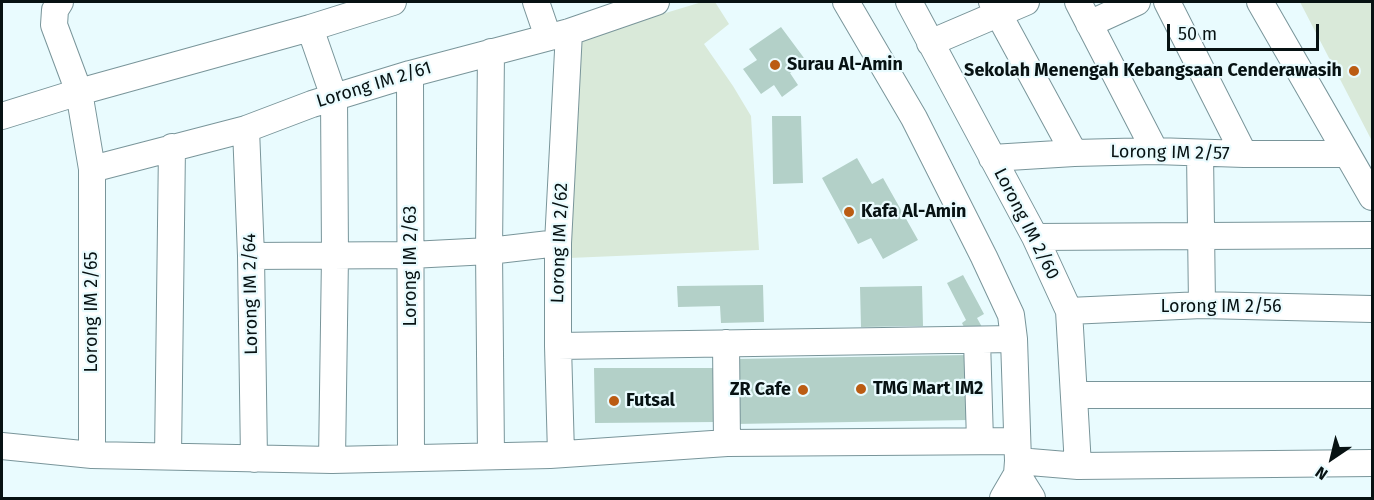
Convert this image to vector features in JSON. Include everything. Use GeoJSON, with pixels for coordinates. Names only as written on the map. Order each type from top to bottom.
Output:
{"type":"FeatureCollection","features":[{"type":"Feature","properties":{"kind":"street","name":"Lorong IM 2/65"},"geometry":{"type":"LineString","coordinates":[[60,2],[55,10],[54,25],[79,92],[92,169],[92,454]]}},
{"type":"Feature","properties":{"kind":"street"},"geometry":{"type":"LineString","coordinates":[[2,116],[79,92],[310,28],[386,2]]}},
{"type":"Feature","properties":{"kind":"street"},"geometry":{"type":"LineString","coordinates":[[536,2],[558,34]]}},
{"type":"Feature","properties":{"kind":"street","name":"Lorong IM 2/61"},"geometry":{"type":"LineString","coordinates":[[92,169],[246,129],[334,97],[558,34],[656,2]]}},
{"type":"Feature","properties":{"kind":"street"},"geometry":{"type":"LineString","coordinates":[[846,2],[914,118],[1011,315],[1014,339],[1017,459],[1032,498]]}},
{"type":"Feature","properties":{"kind":"street","name":"Lorong IM 2/60"},"geometry":{"type":"LineString","coordinates":[[909,2],[1035,237],[1070,311],[1078,466]]}},
{"type":"Feature","properties":{"kind":"street"},"geometry":{"type":"LineString","coordinates":[[930,43],[996,8],[1026,2]]}},
{"type":"Feature","properties":{"kind":"street"},"geometry":{"type":"LineString","coordinates":[[1137,2],[1084,13],[1155,152]]}},
{"type":"Feature","properties":{"kind":"street"},"geometry":{"type":"LineString","coordinates":[[1167,2],[1244,154]]}},
{"type":"Feature","properties":{"kind":"street"},"geometry":{"type":"LineString","coordinates":[[1260,2],[1372,197]]}},
{"type":"Feature","properties":{"kind":"street"},"geometry":{"type":"LineString","coordinates":[[996,8],[1074,153]]}},
{"type":"Feature","properties":{"kind":"street"},"geometry":{"type":"LineString","coordinates":[[310,28],[334,97],[335,256],[332,460]]}},
{"type":"Feature","properties":{"kind":"street","name":"Lorong IM 2/62"},"geometry":{"type":"LineString","coordinates":[[558,34],[558,346],[561,454]]}},
{"type":"Feature","properties":{"kind":"street"},"geometry":{"type":"LineString","coordinates":[[491,52],[489,251],[491,456]]}},
{"type":"Feature","properties":{"kind":"street","name":"Lorong IM 2/63"},"geometry":{"type":"LineString","coordinates":[[410,74],[411,458]]}},
{"type":"Feature","properties":{"kind":"street","name":"Lorong IM 2/64"},"geometry":{"type":"LineString","coordinates":[[246,129],[251,256],[254,459]]}},
{"type":"Feature","properties":{"kind":"street"},"geometry":{"type":"LineString","coordinates":[[168,456],[172,147]]}},
{"type":"Feature","properties":{"kind":"street","name":"Lorong IM 2/57"},"geometry":{"type":"LineString","coordinates":[[992,158],[1074,153],[1155,152],[1347,154]]}},
{"type":"Feature","properties":{"kind":"street"},"geometry":{"type":"LineString","coordinates":[[1200,153],[1202,305]]}},
{"type":"Feature","properties":{"kind":"street"},"geometry":{"type":"LineString","coordinates":[[1035,237],[1372,235]]}},
{"type":"Feature","properties":{"kind":"street"},"geometry":{"type":"LineString","coordinates":[[251,256],[411,255],[489,251],[558,243]]}},
{"type":"Feature","properties":{"kind":"street","name":"Lorong IM 2/56"},"geometry":{"type":"LineString","coordinates":[[1070,311],[1202,305],[1372,309]]}},
{"type":"Feature","properties":{"kind":"street"},"geometry":{"type":"LineString","coordinates":[[977,339],[980,441]]}},
{"type":"Feature","properties":{"kind":"street"},"geometry":{"type":"LineString","coordinates":[[558,346],[1014,339]]}},
{"type":"Feature","properties":{"kind":"street"},"geometry":{"type":"LineString","coordinates":[[726,343],[727,443]]}},
{"type":"Feature","properties":{"kind":"street"},"geometry":{"type":"LineString","coordinates":[[1076,395],[1372,395]]}},
{"type":"Feature","properties":{"kind":"street"},"geometry":{"type":"LineString","coordinates":[[2,446],[92,454],[332,460],[561,454],[727,443],[980,441],[1017,459],[1078,466],[1371,459]]}},
{"type":"Feature","properties":{"kind":"street"},"geometry":{"type":"LineString","coordinates":[[1003,498],[1017,459]]}},
{"type":"Feature","properties":{"kind":"green space"},"geometry":{"type":"Polygon","coordinates":[[[702,2],[715,2],[729,24],[704,44],[751,116],[759,250],[569,258],[576,40],[702,2]]]}},
{"type":"Feature","properties":{"kind":"green space","name":"Sekolah Menengah Kebangsaan Cenderawasih"},"geometry":{"type":"Polygon","coordinates":[[[1300,2],[1372,2],[1372,141],[1300,2]]]}},
{"type":"Feature","properties":{"kind":"building","name":"Surau Al-Amin"},"geometry":{"type":"Polygon","coordinates":[[[781,27],[807,62],[790,73],[798,85],[782,97],[774,85],[761,94],[743,69],[757,60],[749,49],[781,27]]]}},
{"type":"Feature","properties":{"kind":"building"},"geometry":{"type":"Polygon","coordinates":[[[772,116],[801,116],[803,183],[773,184],[772,116]]]}},
{"type":"Feature","properties":{"kind":"building"},"geometry":{"type":"Polygon","coordinates":[[[857,158],[872,184],[883,178],[918,240],[883,259],[871,238],[858,244],[822,178],[857,158]]]}},
{"type":"Feature","properties":{"kind":"building"},"geometry":{"type":"Polygon","coordinates":[[[963,275],[984,314],[977,318],[982,327],[968,335],[962,323],[966,320],[947,283],[963,275]]]}},
{"type":"Feature","properties":{"kind":"building"},"geometry":{"type":"Polygon","coordinates":[[[763,285],[764,322],[721,323],[720,306],[678,307],[677,286],[763,285]]]}},
{"type":"Feature","properties":{"kind":"building"},"geometry":{"type":"Polygon","coordinates":[[[922,286],[923,326],[861,327],[860,287],[922,286]]]}},
{"type":"Feature","properties":{"kind":"building"},"geometry":{"type":"Polygon","coordinates":[[[968,355],[969,420],[735,424],[734,359],[968,355]]]}},
{"type":"Feature","properties":{"kind":"building"},"geometry":{"type":"Polygon","coordinates":[[[594,368],[716,368],[716,422],[595,423],[594,368]]]}},
{"type":"Feature","properties":{"kind":"place","name":"Surau Al-Amin"},"geometry":{"type":"Point","coordinates":[775,65]}},
{"type":"Feature","properties":{"kind":"place","name":"Sekolah Menengah Kebangsaan Cenderawasih"},"geometry":{"type":"Point","coordinates":[1354,71]}},
{"type":"Feature","properties":{"kind":"place","name":"Kafa Al-Amin"},"geometry":{"type":"Point","coordinates":[849,212]}},
{"type":"Feature","properties":{"kind":"place","name":"TMG Mart IM2"},"geometry":{"type":"Point","coordinates":[861,389]}},
{"type":"Feature","properties":{"kind":"place","name":"ZR Cafe"},"geometry":{"type":"Point","coordinates":[803,390]}},
{"type":"Feature","properties":{"kind":"place","name":"Futsal"},"geometry":{"type":"Point","coordinates":[614,401]}}]}
